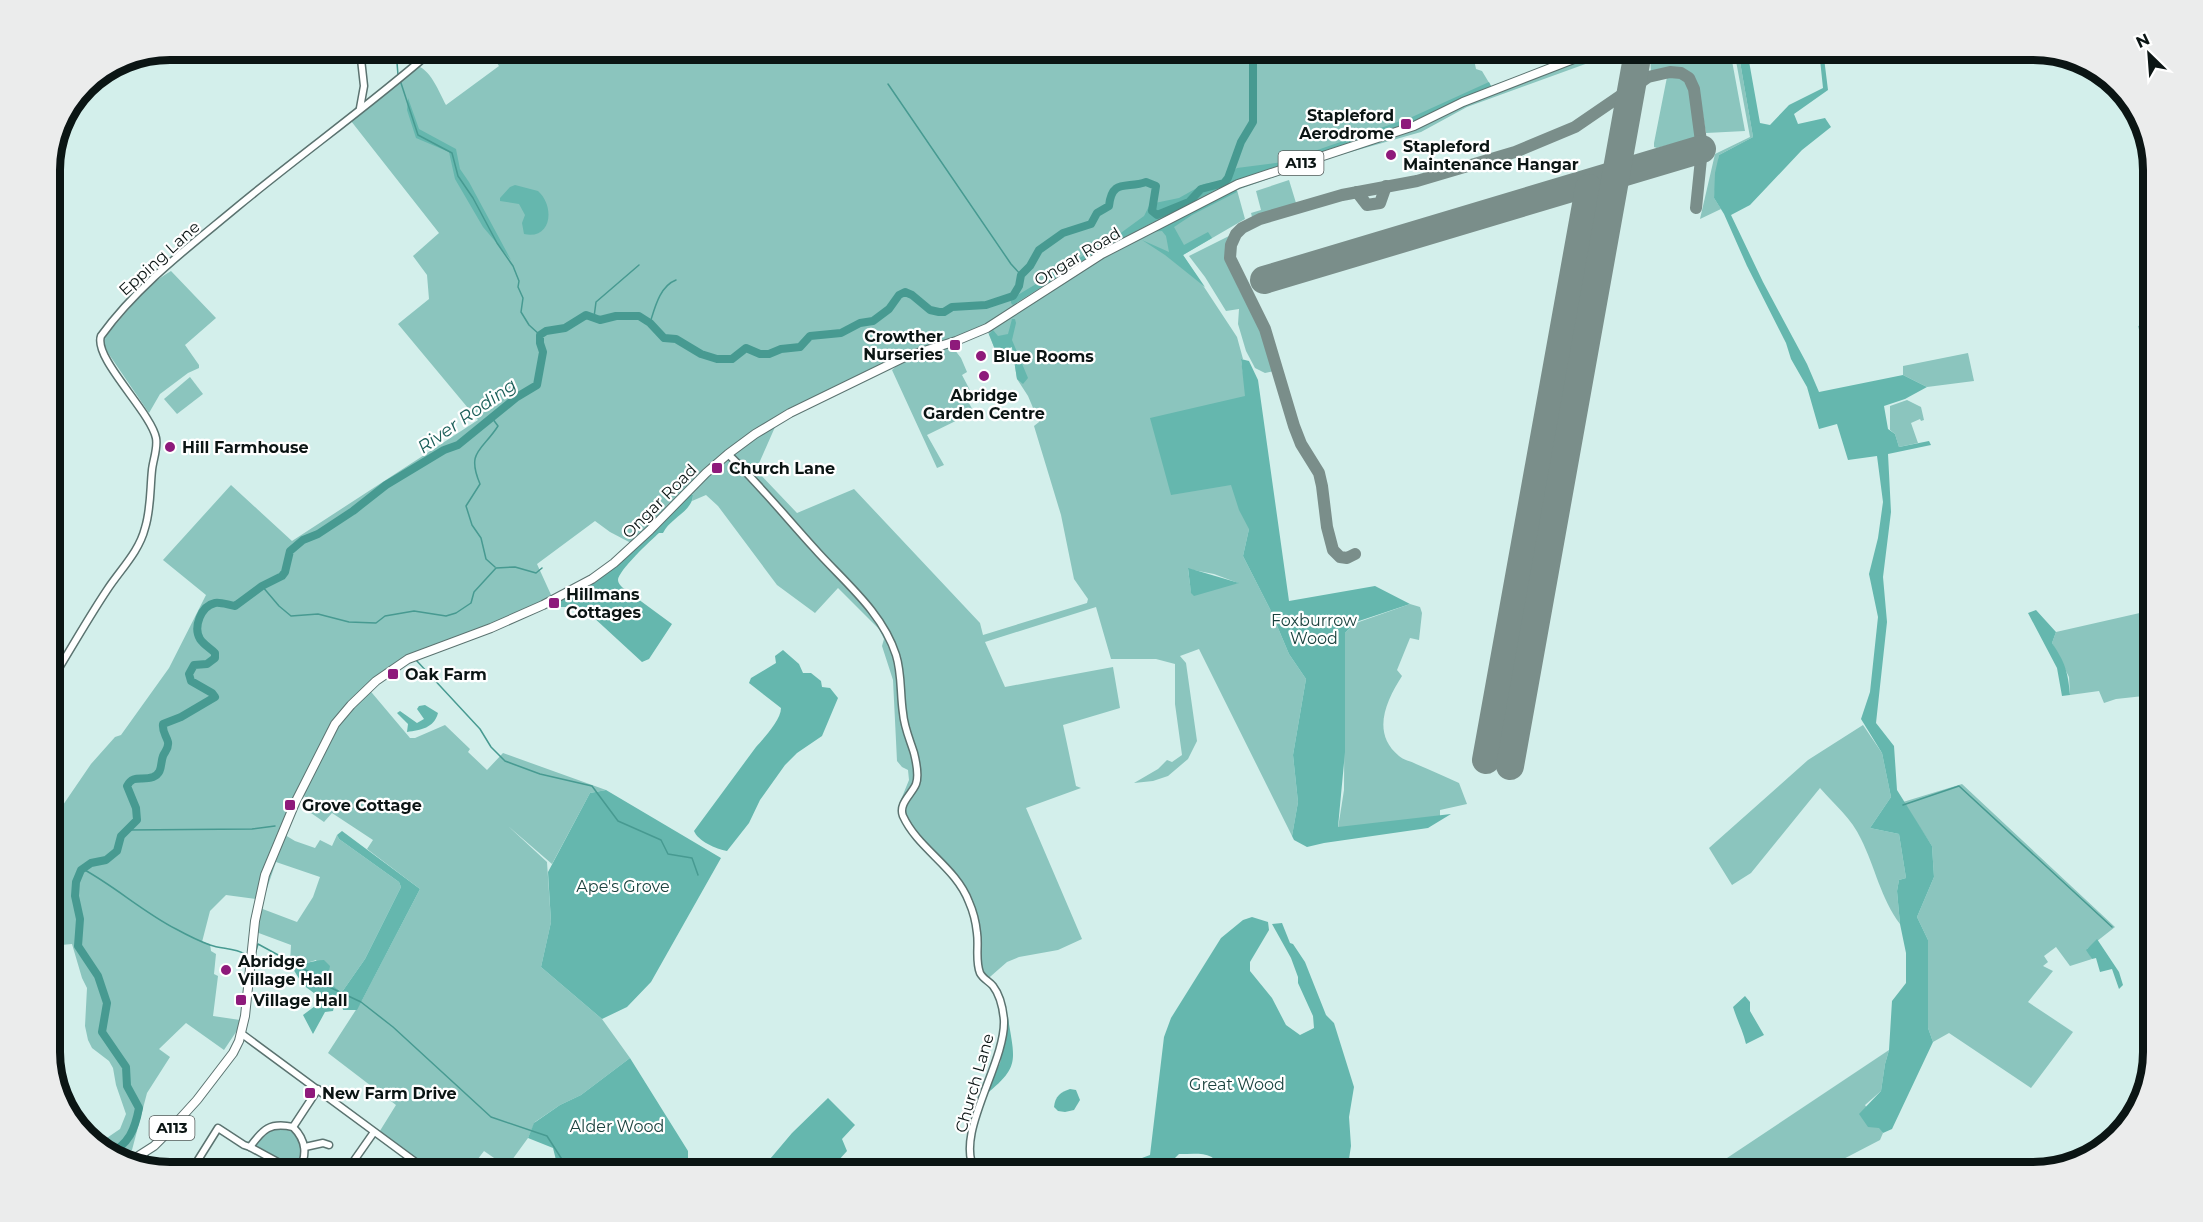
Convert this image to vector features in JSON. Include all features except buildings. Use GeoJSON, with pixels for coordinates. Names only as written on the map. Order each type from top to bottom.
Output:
{"type":"FeatureCollection","features":[{"type":"Feature","properties":{"kind":"main road","name":"Ongar Road"},"geometry":{"type":"LineString","coordinates":[[138,1157],[158,1143],[197,1100],[233,1053],[242,1034],[255,921],[266,875],[305,783],[335,724],[376,681],[408,659],[491,628],[543,605],[592,579],[614,563],[650,530],[728,454],[781,418],[905,357],[956,341],[987,328],[1102,254],[1238,184],[1414,126],[1463,102],[1571,60]]}},
{"type":"Feature","properties":{"kind":"street"},"geometry":{"type":"LineString","coordinates":[[360,108],[364,86],[361,60]]}},
{"type":"Feature","properties":{"kind":"street","name":"Epping Lane"},"geometry":{"type":"LineString","coordinates":[[60,666],[106,590],[137,547],[148,518],[156,435],[103,354],[101,336],[144,286],[257,189],[420,60]]}},
{"type":"Feature","properties":{"kind":"street"},"geometry":{"type":"LineString","coordinates":[[364,86],[377,94]]}},
{"type":"Feature","properties":{"kind":"street","name":"Church Lane"},"geometry":{"type":"LineString","coordinates":[[728,454],[868,605],[889,637],[897,656],[901,676],[903,715],[917,768],[917,783],[903,805],[901,813],[909,826],[951,872],[969,901],[977,932],[980,972],[993,986],[1004,1019],[997,1063],[974,1127],[970,1158],[972,1162]]}},
{"type":"Feature","properties":{"kind":"street"},"geometry":{"type":"LineString","coordinates":[[242,1034],[414,1162]]}},
{"type":"Feature","properties":{"kind":"street"},"geometry":{"type":"LineString","coordinates":[[292,1127],[318,1089]]}},
{"type":"Feature","properties":{"kind":"street"},"geometry":{"type":"LineString","coordinates":[[250,1147],[261,1133],[272,1126],[292,1127],[300,1134],[305,1147],[303,1162]]}},
{"type":"Feature","properties":{"kind":"street"},"geometry":{"type":"LineString","coordinates":[[198,1162],[218,1128],[244,1145],[278,1162]]}},
{"type":"Feature","properties":{"kind":"street"},"geometry":{"type":"LineString","coordinates":[[354,1162],[374,1132]]}},
{"type":"Feature","properties":{"kind":"street"},"geometry":{"type":"LineString","coordinates":[[305,1147],[329,1145]]}},
{"type":"Feature","properties":{"kind":"street"},"geometry":{"type":"LineString","coordinates":[[143,1154],[146,1159]]}},
{"type":"Feature","properties":{"kind":"shaded area"},"geometry":{"type":"Polygon","coordinates":[[[495,60],[1474,60],[1476,69],[1482,71],[1491,86],[1560,60],[1596,60],[1467,107],[1421,132],[1326,159],[1237,190],[1245,219],[1183,255],[1237,337],[1243,359],[1241,360],[1252,431],[1249,529],[1243,556],[1270,609],[1289,654],[1306,679],[1293,755],[1298,802],[1292,836],[1199,649],[1180,656],[1186,663],[1197,741],[1188,759],[1168,776],[1153,781],[1134,783],[1158,769],[1167,760],[1172,762],[1182,755],[1175,704],[1175,664],[1156,659],[1111,659],[1096,607],[985,642],[1005,687],[1113,667],[1120,708],[1063,725],[1076,786],[1081,788],[1026,808],[1082,939],[1058,950],[1019,957],[1007,962],[983,983],[975,961],[975,931],[967,901],[942,865],[901,819],[898,807],[909,780],[908,770],[897,761],[893,680],[882,646],[884,639],[879,629],[838,588],[815,613],[777,585],[718,506],[706,495],[692,501],[693,495],[690,494],[631,543],[595,521],[537,564],[552,597],[511,617],[412,655],[367,687],[410,738],[445,725],[470,749],[468,752],[487,770],[503,753],[606,790],[590,793],[552,864],[508,826],[547,862],[551,922],[541,967],[602,1019],[630,1058],[581,1095],[560,1105],[535,1122],[528,1138],[511,1162],[500,1162],[484,1151],[476,1162],[419,1162],[378,1134],[396,1105],[328,1053],[361,1002],[420,889],[367,849],[373,840],[332,813],[324,822],[311,813],[317,805],[298,792],[280,832],[295,841],[315,848],[320,840],[332,846],[337,835],[339,839],[399,882],[401,887],[365,959],[342,992],[331,985],[316,960],[301,965],[290,964],[291,945],[256,932],[260,908],[297,922],[313,897],[320,877],[276,862],[263,900],[226,895],[210,911],[202,942],[210,944],[211,951],[216,954],[214,974],[218,976],[213,1016],[240,1020],[240,1026],[224,1050],[186,1023],[159,1049],[170,1057],[147,1093],[132,1150],[126,1153],[104,1140],[120,1129],[126,1114],[113,1068],[109,1061],[92,1048],[88,1040],[85,1026],[87,988],[72,944],[60,945],[60,809],[91,764],[115,737],[121,735],[169,668],[206,595],[163,560],[231,485],[292,541],[478,420],[398,324],[429,299],[427,275],[413,256],[439,233],[351,121],[418,66],[431,78],[446,105],[499,66],[495,60]],[[987,330],[934,345],[779,418],[756,470],[797,513],[854,489],[980,623],[983,635],[1087,603],[1088,599],[1074,579],[1061,515],[1034,426],[1039,422],[1028,396],[1017,379],[1012,347],[996,352],[987,330]],[[1188,569],[1191,592],[1238,583],[1214,574],[1188,569]]]}},
{"type":"Feature","properties":{"kind":"shaded area"},"geometry":{"type":"Polygon","coordinates":[[[1650,60],[1732,60],[1745,131],[1706,133],[1699,93],[1689,74],[1680,69],[1651,73],[1650,60]]]}},
{"type":"Feature","properties":{"kind":"shaded area"},"geometry":{"type":"Polygon","coordinates":[[[1736,60],[1740,60],[1753,137],[1719,155],[1714,198],[1721,209],[1700,219],[1715,154],[1750,137],[1736,60]]]}},
{"type":"Feature","properties":{"kind":"shaded area"},"geometry":{"type":"Polygon","coordinates":[[[1676,75],[1689,85],[1692,92],[1698,137],[1657,148],[1654,147],[1654,143],[1667,77],[1676,75]]]}},
{"type":"Feature","properties":{"kind":"shaded area"},"geometry":{"type":"Polygon","coordinates":[[[1289,180],[1296,203],[1252,217],[1251,213],[1261,210],[1256,191],[1289,180]]]}},
{"type":"Feature","properties":{"kind":"shaded area"},"geometry":{"type":"Polygon","coordinates":[[[1233,234],[1226,246],[1226,258],[1239,289],[1258,320],[1274,371],[1265,373],[1255,368],[1246,351],[1238,324],[1239,309],[1226,311],[1189,256],[1233,234]]]}},
{"type":"Feature","properties":{"kind":"shaded area"},"geometry":{"type":"Polygon","coordinates":[[[171,271],[216,318],[185,345],[199,368],[188,373],[160,394],[149,413],[104,347],[104,336],[143,293],[171,271]]]}},
{"type":"Feature","properties":{"kind":"shaded area"},"geometry":{"type":"Polygon","coordinates":[[[2143,325],[2143,343],[2138,326],[2143,325]]]}},
{"type":"Feature","properties":{"kind":"shaded area"},"geometry":{"type":"Polygon","coordinates":[[[951,345],[961,358],[967,372],[962,375],[972,394],[966,398],[974,412],[927,435],[944,465],[937,468],[892,370],[902,361],[951,345]]]}},
{"type":"Feature","properties":{"kind":"shaded area"},"geometry":{"type":"Polygon","coordinates":[[[1968,353],[1974,381],[1927,387],[1903,375],[1903,366],[1968,353]]]}},
{"type":"Feature","properties":{"kind":"shaded area"},"geometry":{"type":"Polygon","coordinates":[[[190,377],[203,394],[177,414],[164,399],[190,377]]]}},
{"type":"Feature","properties":{"kind":"shaded area"},"geometry":{"type":"Polygon","coordinates":[[[1907,400],[1921,407],[1924,420],[1920,419],[1911,423],[1918,443],[1899,447],[1895,434],[1890,430],[1890,406],[1907,400]]]}},
{"type":"Feature","properties":{"kind":"shaded area"},"geometry":{"type":"Polygon","coordinates":[[[1410,604],[1420,607],[1422,613],[1419,640],[1410,638],[1397,670],[1402,676],[1387,706],[1383,727],[1385,737],[1390,747],[1401,757],[1459,783],[1467,804],[1440,810],[1440,816],[1338,828],[1344,790],[1345,633],[1356,623],[1410,604]]]}},
{"type":"Feature","properties":{"kind":"shaded area"},"geometry":{"type":"Polygon","coordinates":[[[2143,612],[2143,696],[2116,699],[2104,703],[2099,691],[2070,695],[2069,677],[2052,643],[2056,632],[2143,612]]]}},
{"type":"Feature","properties":{"kind":"shaded area"},"geometry":{"type":"Polygon","coordinates":[[[1863,725],[1882,753],[1891,797],[1870,828],[1899,834],[1906,878],[1899,880],[1897,891],[1900,924],[1883,894],[1857,832],[1848,818],[1820,788],[1751,873],[1732,885],[1709,848],[1808,760],[1863,725]]]}},
{"type":"Feature","properties":{"kind":"shaded area"},"geometry":{"type":"Polygon","coordinates":[[[1962,784],[2115,927],[2087,949],[2092,959],[2070,966],[2056,947],[2044,956],[2048,962],[2043,966],[2053,971],[2028,1002],[2073,1032],[2031,1088],[1949,1033],[1933,1042],[1928,1028],[1928,940],[1917,917],[1934,877],[1932,846],[1903,802],[1962,784]]]}},
{"type":"Feature","properties":{"kind":"shaded area"},"geometry":{"type":"Polygon","coordinates":[[[1889,1050],[1881,1091],[1865,1105],[1883,1133],[1880,1140],[1838,1162],[1721,1162],[1889,1050]]]}},
{"type":"Feature","properties":{"kind":"shaded area"},"geometry":{"type":"Polygon","coordinates":[[[276,1127],[296,1132],[302,1148],[299,1162],[282,1162],[255,1147],[254,1144],[263,1133],[276,1127]]]}},
{"type":"Feature","properties":{"kind":"green space"},"geometry":{"type":"Polygon","coordinates":[[[1740,60],[1749,60],[1760,123],[1770,125],[1789,105],[1823,88],[1820,60],[1824,60],[1828,90],[1794,114],[1798,124],[1825,118],[1831,127],[1802,150],[1750,205],[1731,215],[1819,392],[1903,375],[1927,387],[1905,399],[1884,406],[1888,429],[1895,434],[1899,447],[1929,441],[1931,445],[1888,454],[1891,512],[1883,577],[1887,622],[1876,723],[1894,746],[1897,790],[1932,846],[1934,877],[1917,917],[1928,940],[1928,1028],[1933,1042],[1892,1129],[1883,1133],[1879,1128],[1868,1127],[1859,1114],[1881,1091],[1889,1050],[1892,1001],[1906,983],[1906,953],[1897,891],[1899,880],[1906,878],[1899,834],[1870,828],[1891,797],[1882,753],[1861,719],[1870,692],[1878,617],[1869,574],[1878,538],[1883,502],[1877,456],[1848,460],[1837,424],[1819,429],[1807,387],[1791,359],[1786,343],[1724,214],[1714,198],[1715,173],[1719,155],[1753,137],[1740,60]]]}},
{"type":"Feature","properties":{"kind":"green space"},"geometry":{"type":"Polygon","coordinates":[[[1489,82],[1491,86],[1414,121],[1260,172],[1219,188],[1103,248],[1013,305],[1011,303],[1011,299],[1118,235],[1144,216],[1150,204],[1179,198],[1204,184],[1221,181],[1237,168],[1283,162],[1412,117],[1489,82]]]}},
{"type":"Feature","properties":{"kind":"green space"},"geometry":{"type":"Polygon","coordinates":[[[408,98],[419,129],[456,149],[460,169],[511,260],[483,227],[455,179],[449,152],[416,138],[407,110],[408,98]]]}},
{"type":"Feature","properties":{"kind":"green space"},"geometry":{"type":"Polygon","coordinates":[[[515,185],[538,191],[543,197],[547,205],[548,220],[540,232],[524,234],[522,223],[525,215],[519,204],[500,201],[510,187],[515,185]]]}},
{"type":"Feature","properties":{"kind":"green space"},"geometry":{"type":"Polygon","coordinates":[[[1235,189],[1237,192],[1174,227],[1184,245],[1208,232],[1212,238],[1183,255],[1205,287],[1142,240],[1169,252],[1166,236],[1162,231],[1150,232],[1135,242],[1134,240],[1235,189]]]}},
{"type":"Feature","properties":{"kind":"green space"},"geometry":{"type":"Polygon","coordinates":[[[1012,319],[1015,319],[1016,323],[1012,340],[1028,378],[1023,384],[1017,379],[1012,347],[996,352],[989,334],[993,330],[998,336],[1008,334],[1012,319]]]}},
{"type":"Feature","properties":{"kind":"green space","name":"Foxburrow Wood"},"geometry":{"type":"Polygon","coordinates":[[[1241,359],[1249,361],[1258,380],[1289,601],[1375,586],[1410,604],[1356,622],[1345,633],[1345,752],[1338,827],[1451,814],[1428,828],[1307,847],[1294,840],[1292,836],[1298,802],[1293,755],[1306,679],[1289,654],[1270,609],[1243,556],[1249,529],[1239,510],[1231,485],[1171,495],[1150,418],[1245,396],[1241,359]]]}},
{"type":"Feature","properties":{"kind":"green space"},"geometry":{"type":"Polygon","coordinates":[[[690,494],[693,495],[689,506],[636,556],[623,570],[618,580],[623,588],[672,624],[649,659],[642,662],[592,616],[574,607],[547,607],[581,588],[690,494]]]}},
{"type":"Feature","properties":{"kind":"green space"},"geometry":{"type":"Polygon","coordinates":[[[1188,568],[1239,583],[1194,596],[1191,593],[1188,568]]]}},
{"type":"Feature","properties":{"kind":"green space"},"geometry":{"type":"Polygon","coordinates":[[[2036,610],[2056,632],[2052,643],[2065,668],[2070,695],[2062,696],[2057,668],[2028,613],[2036,610]]]}},
{"type":"Feature","properties":{"kind":"green space"},"geometry":{"type":"Polygon","coordinates":[[[783,650],[799,664],[803,673],[811,673],[821,681],[822,687],[830,688],[838,698],[822,736],[797,753],[785,765],[760,800],[749,823],[727,851],[723,850],[703,841],[694,831],[778,718],[781,708],[749,683],[751,678],[776,663],[775,656],[783,650]]]}},
{"type":"Feature","properties":{"kind":"green space"},"geometry":{"type":"Polygon","coordinates":[[[425,705],[438,713],[436,718],[426,727],[407,732],[408,724],[397,713],[400,711],[417,723],[424,719],[417,709],[425,705]]]}},
{"type":"Feature","properties":{"kind":"green space","name":"Ape's Grove"},"geometry":{"type":"Polygon","coordinates":[[[606,790],[721,858],[651,982],[627,1007],[602,1019],[541,967],[551,922],[548,872],[590,793],[606,790]]]}},
{"type":"Feature","properties":{"kind":"green space"},"geometry":{"type":"Polygon","coordinates":[[[342,831],[420,889],[357,1010],[343,1010],[342,1003],[335,1002],[333,1011],[325,1012],[313,1034],[303,1015],[319,1003],[318,996],[303,985],[290,964],[324,960],[330,966],[330,982],[342,992],[365,959],[401,887],[399,882],[339,839],[337,835],[342,831]]]}},
{"type":"Feature","properties":{"kind":"green space","name":"Great Wood"},"geometry":{"type":"Polygon","coordinates":[[[1252,917],[1268,922],[1269,930],[1250,962],[1250,971],[1272,998],[1286,1025],[1300,1035],[1314,1028],[1313,1016],[1298,983],[1291,958],[1272,924],[1282,923],[1290,943],[1305,962],[1326,1015],[1334,1023],[1354,1087],[1349,1117],[1351,1146],[1349,1162],[1217,1162],[1205,1155],[1179,1154],[1174,1162],[1131,1162],[1150,1155],[1164,1037],[1171,1018],[1221,938],[1243,920],[1252,917]]]}},
{"type":"Feature","properties":{"kind":"green space"},"geometry":{"type":"Polygon","coordinates":[[[2097,939],[2119,972],[2123,985],[2119,989],[2112,969],[2100,972],[2096,958],[2092,959],[2086,950],[2097,939]]]}},
{"type":"Feature","properties":{"kind":"green space"},"geometry":{"type":"Polygon","coordinates":[[[1745,996],[1750,1002],[1750,1011],[1764,1035],[1746,1044],[1733,1007],[1745,996]]]}},
{"type":"Feature","properties":{"kind":"green space"},"geometry":{"type":"Polygon","coordinates":[[[1008,1018],[1013,1054],[1010,1070],[985,1095],[1000,1063],[1008,1018]]]}},
{"type":"Feature","properties":{"kind":"green space","name":"Alder Wood"},"geometry":{"type":"Polygon","coordinates":[[[630,1058],[688,1151],[688,1162],[556,1162],[553,1148],[528,1138],[534,1123],[560,1105],[581,1095],[630,1058]]]}},
{"type":"Feature","properties":{"kind":"green space"},"geometry":{"type":"Polygon","coordinates":[[[1070,1089],[1076,1090],[1080,1100],[1074,1110],[1058,1111],[1054,1107],[1057,1097],[1070,1089]]]}},
{"type":"Feature","properties":{"kind":"green space"},"geometry":{"type":"Polygon","coordinates":[[[828,1098],[855,1125],[842,1139],[847,1151],[837,1162],[767,1162],[792,1133],[828,1098]]]}},
{"type":"Feature","properties":{"kind":"waterway"},"geometry":{"type":"LineString","coordinates":[[397,60],[398,75]]}},
{"type":"Feature","properties":{"kind":"waterway","name":"River Roding"},"geometry":{"type":"LineString","coordinates":[[117,1148],[130,1136],[139,1108],[127,1086],[126,1067],[102,1032],[107,1003],[98,976],[78,946],[80,919],[75,896],[76,882],[81,870],[91,863],[106,860],[117,851],[121,836],[137,820],[136,808],[127,786],[132,780],[153,777],[161,768],[168,744],[163,724],[181,717],[215,697],[191,681],[189,674],[194,665],[207,664],[215,658],[215,653],[200,639],[197,629],[206,608],[215,603],[235,606],[262,586],[282,576],[290,551],[303,540],[318,534],[353,511],[386,485],[444,450],[458,445],[517,397],[537,385],[543,352],[540,335],[546,331],[565,328],[586,315],[600,320],[616,316],[639,316],[650,323],[664,338],[676,339],[701,354],[717,359],[732,359],[746,348],[760,354],[769,354],[781,349],[800,347],[810,336],[841,333],[860,323],[873,321],[889,309],[899,295],[905,292],[930,310],[939,312],[952,307],[986,305],[1013,296],[1019,286],[1021,275],[1030,266],[1039,250],[1063,233],[1091,224],[1097,213],[1109,206],[1113,191],[1117,188],[1146,182],[1156,186],[1152,211],[1157,215],[1189,202],[1201,189],[1224,183],[1241,142],[1253,122],[1253,60]]}},
{"type":"Feature","properties":{"kind":"waterway"},"geometry":{"type":"LineString","coordinates":[[400,80],[418,135],[452,153],[458,176],[513,266],[523,298],[521,312],[529,325],[540,335]]}},
{"type":"Feature","properties":{"kind":"waterway"},"geometry":{"type":"LineString","coordinates":[[888,84],[1011,264],[1021,275]]}},
{"type":"Feature","properties":{"kind":"waterway"},"geometry":{"type":"LineString","coordinates":[[594,317],[596,302],[639,265]]}},
{"type":"Feature","properties":{"kind":"waterway"},"geometry":{"type":"LineString","coordinates":[[650,323],[662,292],[676,280]]}},
{"type":"Feature","properties":{"kind":"waterway"},"geometry":{"type":"LineString","coordinates":[[492,418],[498,426],[475,458],[476,473],[480,484],[466,506],[472,525],[481,538],[486,559],[495,567]]}},
{"type":"Feature","properties":{"kind":"waterway"},"geometry":{"type":"LineString","coordinates":[[262,586],[291,616],[318,614],[349,622],[376,623],[385,616],[414,611],[446,616],[456,613],[471,603],[474,592],[496,568],[515,567],[536,573],[542,568]]}},
{"type":"Feature","properties":{"kind":"waterway"},"geometry":{"type":"LineString","coordinates":[[416,660],[480,729],[491,747],[505,761],[540,774],[592,786],[618,821],[661,840],[668,854],[692,858],[698,875]]}},
{"type":"Feature","properties":{"kind":"waterway"},"geometry":{"type":"LineString","coordinates":[[1903,805],[1959,786],[2112,927]]}},
{"type":"Feature","properties":{"kind":"waterway"},"geometry":{"type":"LineString","coordinates":[[126,830],[252,829],[275,826]]}},
{"type":"Feature","properties":{"kind":"waterway"},"geometry":{"type":"LineString","coordinates":[[83,869],[152,915],[197,940],[245,954]]}},
{"type":"Feature","properties":{"kind":"waterway"},"geometry":{"type":"LineString","coordinates":[[256,951],[258,944],[313,974],[327,986],[361,1002],[393,1027],[491,1117],[547,1136],[564,1162]]}},
{"type":"Feature","properties":{"kind":"taxiway"},"geometry":{"type":"LineString","coordinates":[[1355,554],[1347,558],[1340,557],[1333,550],[1319,473],[1301,444],[1265,329],[1230,258],[1231,245],[1236,234],[1242,228],[1260,219],[1342,195],[1417,181],[1515,152],[1575,127],[1648,77],[1670,72],[1681,73],[1689,78],[1694,89],[1702,149],[1696,208]]}},
{"type":"Feature","properties":{"kind":"taxiway"},"geometry":{"type":"LineString","coordinates":[[1357,192],[1367,205],[1380,203],[1386,186]]}},
{"type":"Feature","properties":{"kind":"runway"},"geometry":{"type":"LineString","coordinates":[[1510,766],[1636,63]]}},
{"type":"Feature","properties":{"kind":"runway"},"geometry":{"type":"LineString","coordinates":[[1264,280],[1702,149]]}},
{"type":"Feature","properties":{"kind":"runway"},"geometry":{"type":"LineString","coordinates":[[1486,760],[1589,188]]}},
{"type":"Feature","properties":{"kind":"place","name":"Stapleford Aerodrome"},"geometry":{"type":"Point","coordinates":[1406,124]}},
{"type":"Feature","properties":{"kind":"place","name":"Stapleford Maintenance Hangar"},"geometry":{"type":"Point","coordinates":[1391,155]}},
{"type":"Feature","properties":{"kind":"place","name":"Crowther Nurseries"},"geometry":{"type":"Point","coordinates":[955,345]}},
{"type":"Feature","properties":{"kind":"place","name":"Blue Rooms"},"geometry":{"type":"Point","coordinates":[981,356]}},
{"type":"Feature","properties":{"kind":"place","name":"Abridge Garden Centre"},"geometry":{"type":"Point","coordinates":[984,376]}},
{"type":"Feature","properties":{"kind":"place","name":"Hill Farmhouse"},"geometry":{"type":"Point","coordinates":[170,447]}},
{"type":"Feature","properties":{"kind":"place","name":"Church Lane"},"geometry":{"type":"Point","coordinates":[717,468]}},
{"type":"Feature","properties":{"kind":"place","name":"Hillmans Cottages"},"geometry":{"type":"Point","coordinates":[554,603]}},
{"type":"Feature","properties":{"kind":"place","name":"Oak Farm"},"geometry":{"type":"Point","coordinates":[393,674]}},
{"type":"Feature","properties":{"kind":"place","name":"Grove Cottage"},"geometry":{"type":"Point","coordinates":[290,805]}},
{"type":"Feature","properties":{"kind":"place","name":"Abridge Village Hall"},"geometry":{"type":"Point","coordinates":[226,970]}},
{"type":"Feature","properties":{"kind":"place","name":"Village Hall"},"geometry":{"type":"Point","coordinates":[241,1000]}},
{"type":"Feature","properties":{"kind":"place","name":"New Farm Drive"},"geometry":{"type":"Point","coordinates":[310,1093]}}]}
